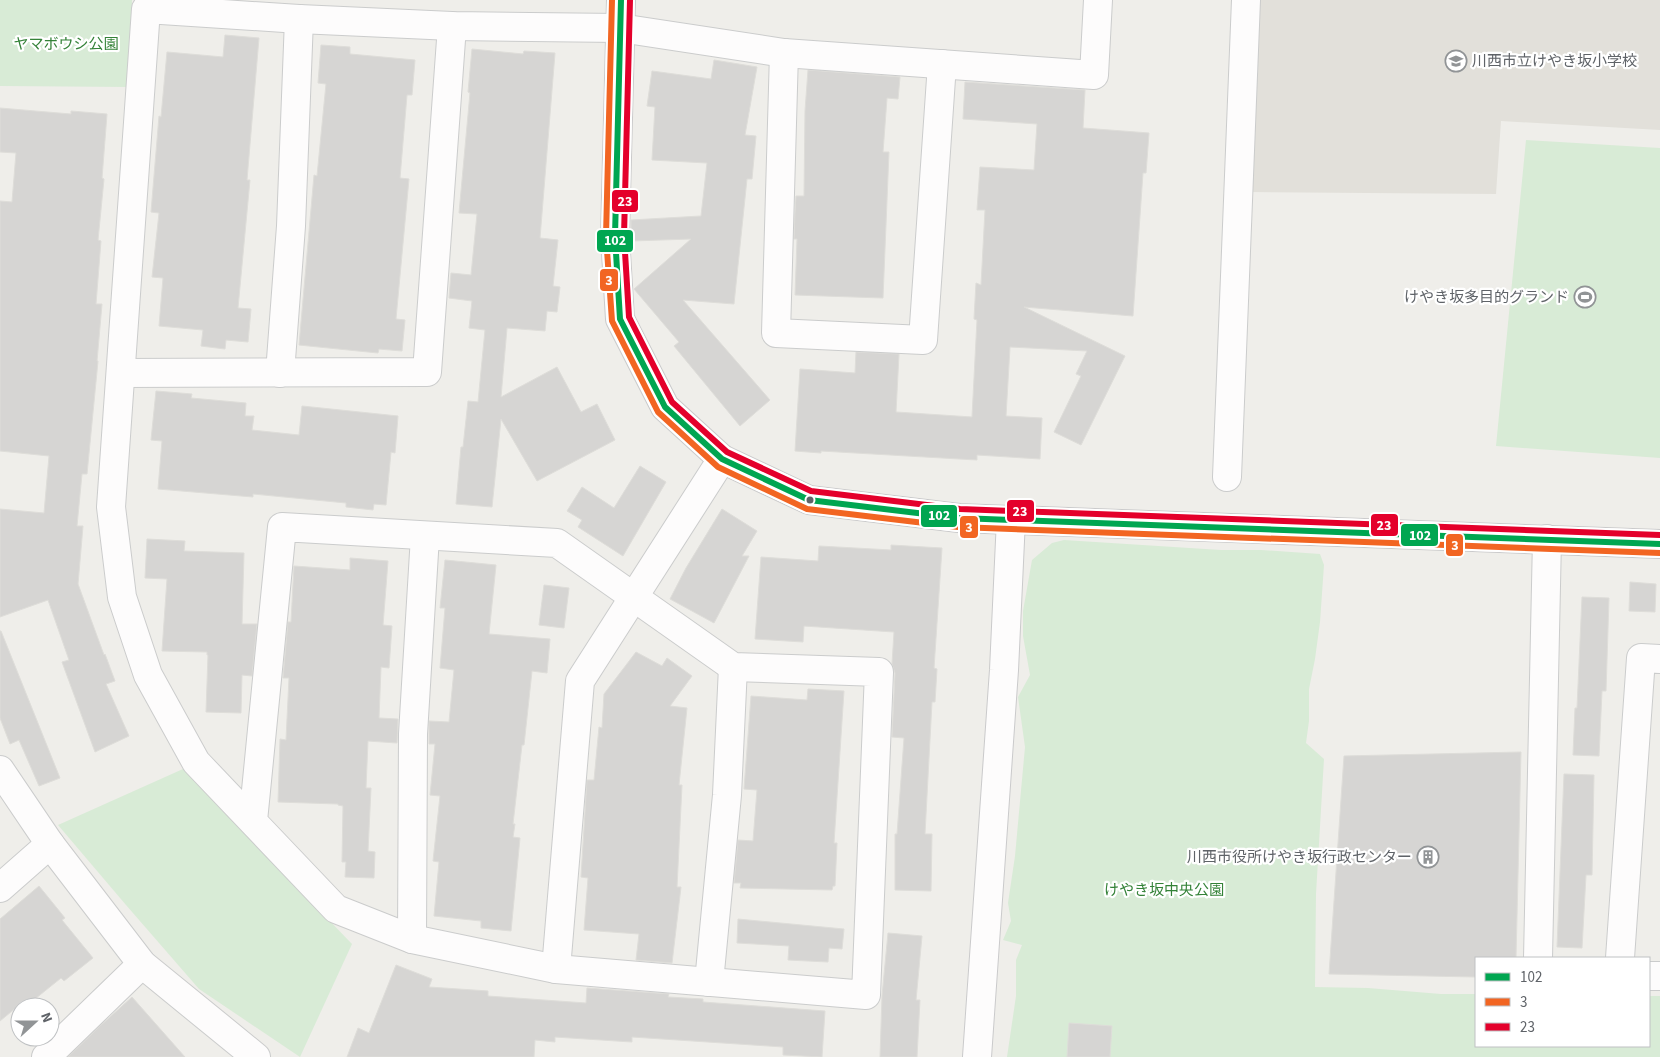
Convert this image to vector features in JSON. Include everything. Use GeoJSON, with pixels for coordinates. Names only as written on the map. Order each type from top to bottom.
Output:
{"type":"FeatureCollection","features":[{"type":"Feature","properties":{"kind":"street"},"geometry":{"type":"LineString","coordinates":[[621,0],[615,236],[620,319],[665,407],[722,459],[810,500],[959,518],[1660,544]]}},
{"type":"Feature","properties":{"kind":"street"},"geometry":{"type":"LineString","coordinates":[[253,821],[282,527],[557,543],[733,667],[879,672],[866,995],[556,969],[412,939],[336,909],[196,762],[148,675],[122,597],[111,507],[146,9],[452,26],[620,28],[784,53],[1094,75],[1098,0]]}},
{"type":"Feature","properties":{"kind":"street"},"geometry":{"type":"LineString","coordinates":[[1227,476],[1246,0]]}},
{"type":"Feature","properties":{"kind":"street"},"geometry":{"type":"LineString","coordinates":[[280,373],[291,226],[299,19]]}},
{"type":"Feature","properties":{"kind":"street"},"geometry":{"type":"LineString","coordinates":[[121,373],[427,372],[452,26]]}},
{"type":"Feature","properties":{"kind":"street"},"geometry":{"type":"LineString","coordinates":[[784,53],[776,333],[923,340],[942,64]]}},
{"type":"Feature","properties":{"kind":"street"},"geometry":{"type":"LineString","coordinates":[[556,969],[580,681],[722,459]]}},
{"type":"Feature","properties":{"kind":"street"},"geometry":{"type":"LineString","coordinates":[[977,1057],[1003,680],[1011,519]]}},
{"type":"Feature","properties":{"kind":"street"},"geometry":{"type":"LineString","coordinates":[[412,939],[412,734],[425,536]]}},
{"type":"Feature","properties":{"kind":"street"},"geometry":{"type":"LineString","coordinates":[[1538,957],[1547,539]]}},
{"type":"Feature","properties":{"kind":"street"},"geometry":{"type":"LineString","coordinates":[[1620,957],[1641,658],[1660,659]]}},
{"type":"Feature","properties":{"kind":"street"},"geometry":{"type":"LineString","coordinates":[[709,982],[727,795],[733,667]]}},
{"type":"Feature","properties":{"kind":"street"},"geometry":{"type":"LineString","coordinates":[[0,770],[50,844],[142,964],[255,1057]]}},
{"type":"Feature","properties":{"kind":"street"},"geometry":{"type":"LineString","coordinates":[[0,888],[50,844]]}},
{"type":"Feature","properties":{"kind":"street"},"geometry":{"type":"LineString","coordinates":[[46,1057],[142,964]]}},
{"type":"Feature","properties":{"kind":"shaded area","name":"川西市立けやき坂小学校"},"geometry":{"type":"Polygon","coordinates":[[[1253,0],[1660,0],[1660,130],[1501,121],[1496,194],[1251,192],[1253,0]]]}},
{"type":"Feature","properties":{"kind":"green space","name":"ヤマボウシ公園"},"geometry":{"type":"Polygon","coordinates":[[[0,0],[132,0],[130,87],[0,86],[0,0]]]}},
{"type":"Feature","properties":{"kind":"green space","name":"けやき坂多目的グランド"},"geometry":{"type":"Polygon","coordinates":[[[1526,140],[1660,148],[1660,458],[1496,446],[1526,140]]]}},
{"type":"Feature","properties":{"kind":"green space","name":"けやき坂中央公園"},"geometry":{"type":"Polygon","coordinates":[[[1064,540],[1320,554],[1324,565],[1320,622],[1309,689],[1309,721],[1306,743],[1324,759],[1316,894],[1315,987],[1475,994],[1475,1047],[1650,1047],[1650,996],[1660,996],[1660,1057],[1007,1057],[1016,996],[1016,960],[1022,945],[1003,940],[1011,921],[1008,903],[1015,856],[1025,747],[1018,697],[1030,675],[1023,636],[1023,611],[1032,560],[1052,543],[1064,540]]]}},
{"type":"Feature","properties":{"kind":"green space"},"geometry":{"type":"Polygon","coordinates":[[[183,769],[352,944],[300,1057],[199,989],[58,825],[183,769]]]}},
{"type":"Feature","properties":{"kind":"building"},"geometry":{"type":"Polygon","coordinates":[[[225,35],[259,38],[247,180],[250,180],[238,308],[251,309],[248,342],[226,340],[225,349],[201,346],[203,330],[159,326],[163,278],[152,277],[159,213],[151,212],[159,116],[161,117],[167,52],[223,57],[225,35]]]}},
{"type":"Feature","properties":{"kind":"building"},"geometry":{"type":"Polygon","coordinates":[[[321,45],[350,47],[350,54],[415,60],[412,95],[407,95],[400,178],[409,179],[396,319],[405,320],[402,351],[379,349],[378,353],[299,345],[314,175],[317,176],[326,84],[318,83],[321,45]]]}},
{"type":"Feature","properties":{"kind":"building"},"geometry":{"type":"Polygon","coordinates":[[[472,49],[523,54],[524,51],[555,53],[540,238],[558,240],[553,286],[560,287],[557,312],[547,311],[545,331],[507,328],[501,397],[557,367],[581,412],[597,404],[615,440],[537,481],[501,419],[492,507],[456,504],[461,447],[463,447],[468,401],[478,402],[485,330],[469,328],[472,301],[449,298],[451,273],[471,275],[477,214],[459,213],[472,49]]]}},
{"type":"Feature","properties":{"kind":"building"},"geometry":{"type":"Polygon","coordinates":[[[714,60],[757,67],[745,135],[756,136],[752,179],[747,179],[734,304],[683,300],[770,400],[740,426],[674,346],[679,342],[634,289],[691,239],[631,241],[631,220],[701,216],[707,163],[652,160],[655,107],[647,106],[652,71],[711,79],[714,60]]]}},
{"type":"Feature","properties":{"kind":"building"},"geometry":{"type":"Polygon","coordinates":[[[808,70],[900,77],[898,99],[887,98],[883,152],[889,152],[883,298],[795,295],[797,239],[794,239],[795,213],[796,196],[804,196],[805,111],[808,70]]]}},
{"type":"Feature","properties":{"kind":"building"},"geometry":{"type":"Polygon","coordinates":[[[965,82],[1085,90],[1083,128],[1149,133],[1146,173],[1143,173],[1133,316],[1024,307],[1125,356],[1081,445],[1054,432],[1081,376],[1076,374],[1087,351],[1010,347],[1006,416],[1042,418],[1040,459],[977,455],[977,460],[795,451],[800,369],[855,373],[856,352],[899,354],[896,412],[972,417],[977,320],[974,319],[976,283],[981,285],[985,210],[977,210],[980,167],[1034,170],[1037,124],[963,119],[965,82]]]}},
{"type":"Feature","properties":{"kind":"building"},"geometry":{"type":"Polygon","coordinates":[[[0,108],[71,114],[71,111],[107,114],[102,178],[104,179],[98,240],[101,241],[96,304],[102,304],[87,474],[82,474],[77,526],[83,526],[78,584],[115,681],[106,684],[129,736],[95,752],[62,662],[69,660],[48,600],[0,617],[0,509],[44,513],[49,456],[0,451],[0,201],[12,202],[16,153],[0,152],[0,108]]]}},
{"type":"Feature","properties":{"kind":"building"},"geometry":{"type":"Polygon","coordinates":[[[156,391],[192,394],[191,398],[246,403],[245,416],[254,416],[252,430],[299,435],[302,406],[398,416],[395,453],[391,452],[386,505],[374,504],[373,510],[346,507],[346,503],[253,494],[253,497],[158,489],[162,441],[151,440],[156,391]]]}},
{"type":"Feature","properties":{"kind":"building"},"geometry":{"type":"Polygon","coordinates":[[[640,466],[666,482],[623,556],[578,527],[582,520],[567,511],[582,487],[614,508],[640,466]]]}},
{"type":"Feature","properties":{"kind":"building"},"geometry":{"type":"Polygon","coordinates":[[[722,509],[757,531],[742,556],[749,556],[714,623],[670,599],[686,568],[722,509]]]}},
{"type":"Feature","properties":{"kind":"building"},"geometry":{"type":"Polygon","coordinates":[[[147,539],[185,541],[184,551],[244,553],[242,624],[257,624],[252,676],[242,675],[241,713],[206,712],[207,652],[162,651],[167,579],[145,578],[147,539]]]}},
{"type":"Feature","properties":{"kind":"building"},"geometry":{"type":"Polygon","coordinates":[[[891,545],[942,548],[934,668],[937,669],[935,702],[932,702],[925,834],[932,834],[931,891],[895,890],[895,834],[897,834],[904,738],[892,737],[895,673],[892,664],[894,632],[804,626],[803,642],[755,639],[761,557],[818,561],[819,546],[891,550],[891,545]]]}},
{"type":"Feature","properties":{"kind":"building"},"geometry":{"type":"Polygon","coordinates":[[[350,558],[388,561],[383,625],[392,626],[389,668],[381,667],[379,718],[398,719],[397,743],[368,741],[366,788],[371,788],[368,851],[375,852],[374,878],[345,877],[346,862],[342,862],[343,806],[338,804],[278,802],[280,739],[286,740],[289,678],[283,678],[288,622],[291,622],[294,566],[350,570],[350,558]]]}},
{"type":"Feature","properties":{"kind":"building"},"geometry":{"type":"Polygon","coordinates":[[[445,560],[496,565],[489,634],[550,639],[547,673],[532,671],[524,745],[522,745],[513,824],[515,824],[513,837],[520,838],[511,931],[481,928],[481,921],[434,916],[439,862],[433,861],[440,796],[430,795],[435,744],[429,744],[429,721],[449,722],[454,670],[440,668],[445,608],[440,608],[445,560]]]}},
{"type":"Feature","properties":{"kind":"building"},"geometry":{"type":"Polygon","coordinates":[[[1630,582],[1656,584],[1655,612],[1629,611],[1630,582]]]}},
{"type":"Feature","properties":{"kind":"building"},"geometry":{"type":"Polygon","coordinates":[[[544,585],[569,588],[564,628],[539,625],[544,585]]]}},
{"type":"Feature","properties":{"kind":"building"},"geometry":{"type":"Polygon","coordinates":[[[1582,597],[1609,598],[1606,691],[1602,691],[1599,756],[1573,755],[1582,597]]]}},
{"type":"Feature","properties":{"kind":"building"},"geometry":{"type":"Polygon","coordinates":[[[0,631],[60,778],[39,786],[19,740],[10,744],[0,718],[0,631]]]}},
{"type":"Feature","properties":{"kind":"building"},"geometry":{"type":"Polygon","coordinates":[[[636,652],[662,666],[667,658],[692,676],[670,706],[687,708],[679,785],[682,785],[677,887],[681,887],[672,963],[636,960],[639,934],[584,930],[588,878],[581,877],[587,780],[594,780],[599,727],[602,728],[604,694],[636,652]]]}},
{"type":"Feature","properties":{"kind":"building"},"geometry":{"type":"Polygon","coordinates":[[[808,689],[844,691],[834,843],[837,843],[835,886],[833,886],[832,890],[740,888],[741,883],[734,883],[738,840],[753,841],[757,790],[744,789],[751,696],[807,700],[808,689]]]}},
{"type":"Feature","properties":{"kind":"building","name":"川西市役所けやき坂行政センター"},"geometry":{"type":"Polygon","coordinates":[[[1521,752],[1516,957],[1475,957],[1475,977],[1329,974],[1344,756],[1521,752]]]}},
{"type":"Feature","properties":{"kind":"building"},"geometry":{"type":"Polygon","coordinates":[[[1564,774],[1594,775],[1592,875],[1586,875],[1582,948],[1557,947],[1564,774]]]}},
{"type":"Feature","properties":{"kind":"building"},"geometry":{"type":"Polygon","coordinates":[[[39,886],[65,918],[62,920],[93,958],[64,981],[61,978],[37,997],[10,997],[10,1013],[0,1021],[0,919],[39,886]]]}},
{"type":"Feature","properties":{"kind":"building"},"geometry":{"type":"Polygon","coordinates":[[[738,919],[844,929],[842,949],[829,948],[828,962],[788,960],[789,946],[737,943],[738,919]]]}},
{"type":"Feature","properties":{"kind":"building"},"geometry":{"type":"Polygon","coordinates":[[[888,933],[922,936],[916,1000],[920,1000],[917,1057],[880,1057],[882,996],[888,933]]]}},
{"type":"Feature","properties":{"kind":"building"},"geometry":{"type":"Polygon","coordinates":[[[396,965],[432,979],[429,987],[488,991],[488,996],[586,1003],[587,988],[669,994],[668,997],[703,999],[703,1002],[825,1011],[822,1057],[783,1055],[783,1047],[632,1037],[632,1042],[555,1037],[555,1042],[535,1040],[534,1057],[347,1057],[358,1028],[369,1033],[396,965]]]}},
{"type":"Feature","properties":{"kind":"building"},"geometry":{"type":"Polygon","coordinates":[[[132,997],[185,1057],[68,1057],[100,1026],[132,997]]]}},
{"type":"Feature","properties":{"kind":"building"},"geometry":{"type":"Polygon","coordinates":[[[1069,1023],[1112,1026],[1110,1057],[1067,1057],[1069,1023]]]}},
{"type":"Feature","properties":{"kind":"transit line","name":"3"},"geometry":{"type":"LineString","coordinates":[[612,0],[606,236],[612,321],[658,412],[718,467],[807,509],[958,527],[1660,553]]}},
{"type":"Feature","properties":{"kind":"transit line","name":"102"},"geometry":{"type":"LineString","coordinates":[[621,0],[615,236],[620,319],[665,407],[722,459],[809,500],[959,518],[1660,544]]}},
{"type":"Feature","properties":{"kind":"transit line","name":"23"},"geometry":{"type":"LineString","coordinates":[[630,0],[624,236],[629,317],[672,402],[727,452],[811,491],[960,509],[1660,535]]}},
{"type":"Feature","properties":{"kind":"place","name":"川西市立けやき坂小学校"},"geometry":{"type":"Point","coordinates":[1456,61]}},
{"type":"Feature","properties":{"kind":"place","name":"けやき坂多目的グランド"},"geometry":{"type":"Point","coordinates":[1585,297]}},
{"type":"Feature","properties":{"kind":"place","name":"川西市役所けやき坂行政センター"},"geometry":{"type":"Point","coordinates":[1428,857]}}]}
